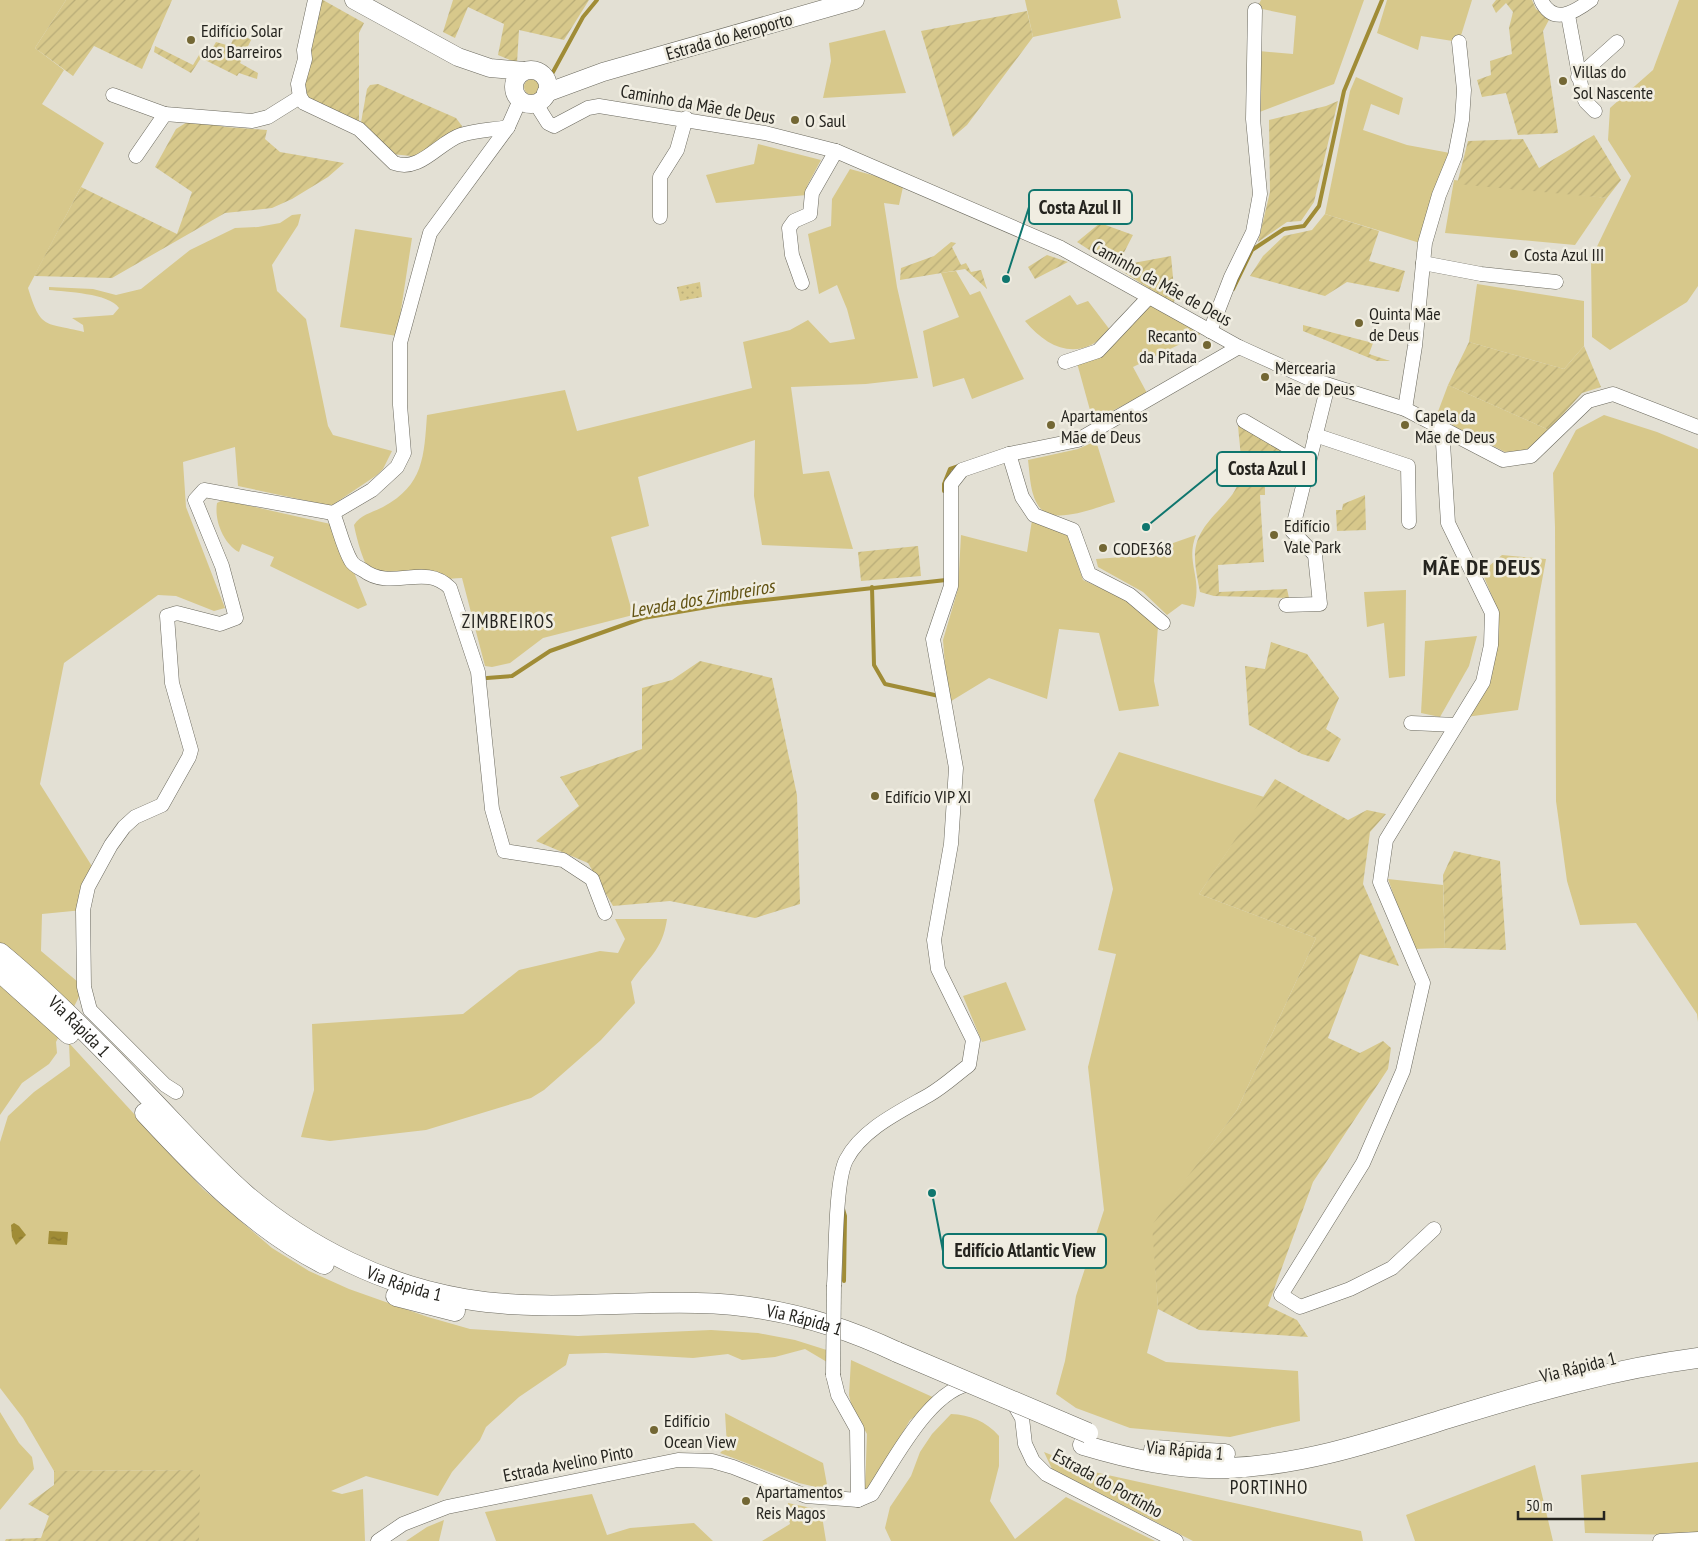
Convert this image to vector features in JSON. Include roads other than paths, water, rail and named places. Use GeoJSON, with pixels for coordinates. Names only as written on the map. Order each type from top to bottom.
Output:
{"type":"FeatureCollection","features":[{"type":"Feature","properties":{"kind":"highway","name":"Via Rápida 1"},"geometry":{"type":"LineString","coordinates":[[0,953],[72,1027],[248,1196],[312,1243],[368,1270],[433,1292],[500,1304],[549,1306],[696,1303],[754,1307],[827,1324],[894,1358],[1085,1439],[1146,1462],[1191,1468],[1236,1468],[1290,1462],[1342,1451],[1526,1394],[1605,1373],[1649,1364],[1698,1358]]}},
{"type":"Feature","properties":{"kind":"highway","name":"Via Rápida 1"},"geometry":{"type":"LineString","coordinates":[[0,972],[72,1027]]}},
{"type":"Feature","properties":{"kind":"highway","name":"Via Rápida 1"},"geometry":{"type":"LineString","coordinates":[[1085,1439],[1155,1450],[1226,1454],[1267,1451],[1338,1438],[1527,1380],[1603,1360],[1698,1344]]}},
{"type":"Feature","properties":{"kind":"main road"},"geometry":{"type":"LineString","coordinates":[[354,0],[458,57],[490,68],[532,92],[534,71],[524,72],[490,68]]}},
{"type":"Feature","properties":{"kind":"main road","name":"Estrada do Aeroporto"},"geometry":{"type":"LineString","coordinates":[[532,92],[855,0]]}},
{"type":"Feature","properties":{"kind":"street"},"geometry":{"type":"LineString","coordinates":[[314,0],[304,50],[305,59],[298,84],[300,97],[304,103],[359,129],[389,159],[400,165],[425,158],[460,135],[508,127]]}},
{"type":"Feature","properties":{"kind":"street"},"geometry":{"type":"LineString","coordinates":[[1541,0],[1543,5],[1554,14],[1568,15],[1591,0]]}},
{"type":"Feature","properties":{"kind":"street"},"geometry":{"type":"LineString","coordinates":[[1210,331],[1231,277],[1253,232],[1260,194],[1253,119],[1255,10]]}},
{"type":"Feature","properties":{"kind":"street"},"geometry":{"type":"LineString","coordinates":[[1568,15],[1578,77],[1586,102],[1595,111]]}},
{"type":"Feature","properties":{"kind":"street"},"geometry":{"type":"LineString","coordinates":[[1405,409],[1425,244],[1439,195],[1455,156],[1462,120],[1464,90],[1459,42]]}},
{"type":"Feature","properties":{"kind":"street"},"geometry":{"type":"LineString","coordinates":[[1578,77],[1616,42]]}},
{"type":"Feature","properties":{"kind":"street"},"geometry":{"type":"LineString","coordinates":[[176,1092],[159,1079],[90,1010],[84,977],[83,910],[88,887],[95,871],[124,827],[135,817],[162,805],[166,801],[191,750],[172,684],[167,616],[177,613],[220,624],[236,618],[222,566],[195,500],[204,490],[333,513],[372,490],[397,467],[404,453],[400,404],[400,343],[430,233],[532,92]]}},
{"type":"Feature","properties":{"kind":"street","name":"Caminho da Mãe de Deus"},"geometry":{"type":"LineString","coordinates":[[532,92],[548,123],[554,126],[588,108],[599,106],[686,118],[766,133],[836,151],[1062,248],[1239,348],[1328,385],[1405,409],[1503,460],[1531,456],[1588,401],[1613,394],[1698,427]]}},
{"type":"Feature","properties":{"kind":"street"},"geometry":{"type":"LineString","coordinates":[[114,95],[165,114],[252,121],[268,117],[300,97]]}},
{"type":"Feature","properties":{"kind":"street"},"geometry":{"type":"LineString","coordinates":[[136,156],[165,114]]}},
{"type":"Feature","properties":{"kind":"street"},"geometry":{"type":"LineString","coordinates":[[660,217],[660,177],[677,150],[686,118]]}},
{"type":"Feature","properties":{"kind":"street"},"geometry":{"type":"LineString","coordinates":[[802,283],[792,255],[789,228],[794,221],[810,214],[812,193],[836,151]]}},
{"type":"Feature","properties":{"kind":"street"},"geometry":{"type":"LineString","coordinates":[[1423,263],[1481,274],[1556,282]]}},
{"type":"Feature","properties":{"kind":"street"},"geometry":{"type":"LineString","coordinates":[[1065,362],[1098,351],[1148,298]]}},
{"type":"Feature","properties":{"kind":"street"},"geometry":{"type":"LineString","coordinates":[[858,1500],[857,1429],[838,1395],[833,1375],[834,1286],[840,1188],[846,1161],[862,1140],[897,1112],[931,1094],[969,1065],[973,1040],[938,969],[934,940],[951,844],[956,768],[933,639],[951,586],[951,484],[962,470],[1009,454],[1078,440],[1239,348]]}},
{"type":"Feature","properties":{"kind":"street"},"geometry":{"type":"LineString","coordinates":[[1286,605],[1320,604],[1315,555],[1292,531],[1328,385]]}},
{"type":"Feature","properties":{"kind":"street"},"geometry":{"type":"LineString","coordinates":[[1244,421],[1310,459]]}},
{"type":"Feature","properties":{"kind":"street"},"geometry":{"type":"LineString","coordinates":[[1434,1228],[1392,1268],[1350,1289],[1300,1307],[1281,1295],[1363,1163],[1403,1071],[1422,983],[1380,882],[1386,840],[1482,682],[1491,645],[1492,613],[1448,523],[1442,428]]}},
{"type":"Feature","properties":{"kind":"street"},"geometry":{"type":"LineString","coordinates":[[1316,435],[1408,466],[1409,522]]}},
{"type":"Feature","properties":{"kind":"street"},"geometry":{"type":"LineString","coordinates":[[1009,454],[1022,497],[1034,515],[1074,530],[1089,574],[1130,595],[1163,624]]}},
{"type":"Feature","properties":{"kind":"street"},"geometry":{"type":"LineString","coordinates":[[333,513],[351,562],[366,573],[382,580],[430,576],[442,580],[450,588],[478,672],[492,809],[504,851],[564,860],[592,879],[605,913]]}},
{"type":"Feature","properties":{"kind":"street"},"geometry":{"type":"LineString","coordinates":[[1411,723],[1456,725]]}},
{"type":"Feature","properties":{"kind":"street","name":"Estrada do Portinho"},"geometry":{"type":"LineString","coordinates":[[858,1500],[872,1494],[918,1422],[953,1390],[972,1383],[993,1384],[1008,1394],[1022,1418],[1025,1444],[1033,1461],[1046,1474],[1176,1541]]}},
{"type":"Feature","properties":{"kind":"street","name":"Estrada Avelino Pinto"},"geometry":{"type":"LineString","coordinates":[[378,1541],[403,1524],[447,1507],[678,1460],[712,1462],[733,1467],[806,1496],[858,1500]]}},
{"type":"Feature","properties":{"kind":"street"},"geometry":{"type":"LineString","coordinates":[[1660,1541],[1698,1539]]}},
{"type":"Feature","properties":{"kind":"water"},"geometry":{"type":"Polygon","coordinates":[[[14,1223],[26,1235],[16,1245],[12,1237],[11,1225],[14,1223]]]}},
{"type":"Feature","properties":{"kind":"water"},"geometry":{"type":"Polygon","coordinates":[[[49,1231],[68,1232],[67,1245],[48,1244],[49,1231]]]}},
{"type":"Feature","properties":{"kind":"waterway","name":"Levada dos Zimbreiros"},"geometry":{"type":"LineString","coordinates":[[547,83],[583,17],[597,0]]}},
{"type":"Feature","properties":{"kind":"waterway","name":"Levada dos Zimbreiros"},"geometry":{"type":"LineString","coordinates":[[1233,289],[1252,250],[1284,229],[1304,226],[1319,206],[1344,91],[1382,0]]}},
{"type":"Feature","properties":{"kind":"waterway","name":"Levada dos Zimbreiros"},"geometry":{"type":"LineString","coordinates":[[944,491],[944,484],[950,469],[959,466]]}},
{"type":"Feature","properties":{"kind":"waterway","name":"Levada dos Zimbreiros"},"geometry":{"type":"LineString","coordinates":[[487,678],[512,676],[550,651],[643,618],[719,605],[946,580],[946,578]]}},
{"type":"Feature","properties":{"kind":"waterway","name":"Levada dos Zimbreiros"},"geometry":{"type":"LineString","coordinates":[[872,587],[874,665],[885,684],[939,696]]}},
{"type":"Feature","properties":{"kind":"waterway","name":"Levada dos Zimbreiros"},"geometry":{"type":"LineString","coordinates":[[843,1209],[845,1216],[844,1281]]}},
{"type":"Feature","properties":{"kind":"place","name":"Edifício Solar dos Barreiros"},"geometry":{"type":"Point","coordinates":[191,40]}},
{"type":"Feature","properties":{"kind":"place","name":"Villas do Sol Nascente"},"geometry":{"type":"Point","coordinates":[1563,81]}},
{"type":"Feature","properties":{"kind":"place","name":"O Saul"},"geometry":{"type":"Point","coordinates":[795,120]}},
{"type":"Feature","properties":{"kind":"place","name":"Costa Azul III"},"geometry":{"type":"Point","coordinates":[1514,254]}},
{"type":"Feature","properties":{"kind":"place","name":"Costa Azul II"},"geometry":{"type":"Point","coordinates":[1006,279]}},
{"type":"Feature","properties":{"kind":"place","name":"Quinta Mãe de Deus"},"geometry":{"type":"Point","coordinates":[1359,323]}},
{"type":"Feature","properties":{"kind":"place","name":"Recanto da Pitada"},"geometry":{"type":"Point","coordinates":[1207,345]}},
{"type":"Feature","properties":{"kind":"place","name":"Mercearia Mãe de Deus"},"geometry":{"type":"Point","coordinates":[1265,377]}},
{"type":"Feature","properties":{"kind":"place","name":"Apartamentos Mãe de Deus"},"geometry":{"type":"Point","coordinates":[1051,425]}},
{"type":"Feature","properties":{"kind":"place","name":"Capela da Mãe de Deus"},"geometry":{"type":"Point","coordinates":[1405,425]}},
{"type":"Feature","properties":{"kind":"place","name":"Costa Azul I"},"geometry":{"type":"Point","coordinates":[1146,527]}},
{"type":"Feature","properties":{"kind":"place","name":"Edifício Vale Park"},"geometry":{"type":"Point","coordinates":[1274,535]}},
{"type":"Feature","properties":{"kind":"place","name":"CODE368"},"geometry":{"type":"Point","coordinates":[1103,548]}},
{"type":"Feature","properties":{"kind":"place","name":"Edifício VIP XI"},"geometry":{"type":"Point","coordinates":[875,796]}},
{"type":"Feature","properties":{"kind":"place","name":"Edifício Atlantic View"},"geometry":{"type":"Point","coordinates":[932,1193]}},
{"type":"Feature","properties":{"kind":"place","name":"Edifício Ocean View"},"geometry":{"type":"Point","coordinates":[654,1430]}},
{"type":"Feature","properties":{"kind":"place","name":"Apartamentos Reis Magos"},"geometry":{"type":"Point","coordinates":[746,1501]}},
{"type":"Feature","properties":{"kind":"district","name":"MÃE DE DEUS"},"geometry":{"type":"Point","coordinates":[1482,567]}},
{"type":"Feature","properties":{"kind":"district","name":"ZIMBREIROS"},"geometry":{"type":"Point","coordinates":[508,621]}},
{"type":"Feature","properties":{"kind":"district","name":"PORTINHO"},"geometry":{"type":"Point","coordinates":[1269,1487]}}]}
